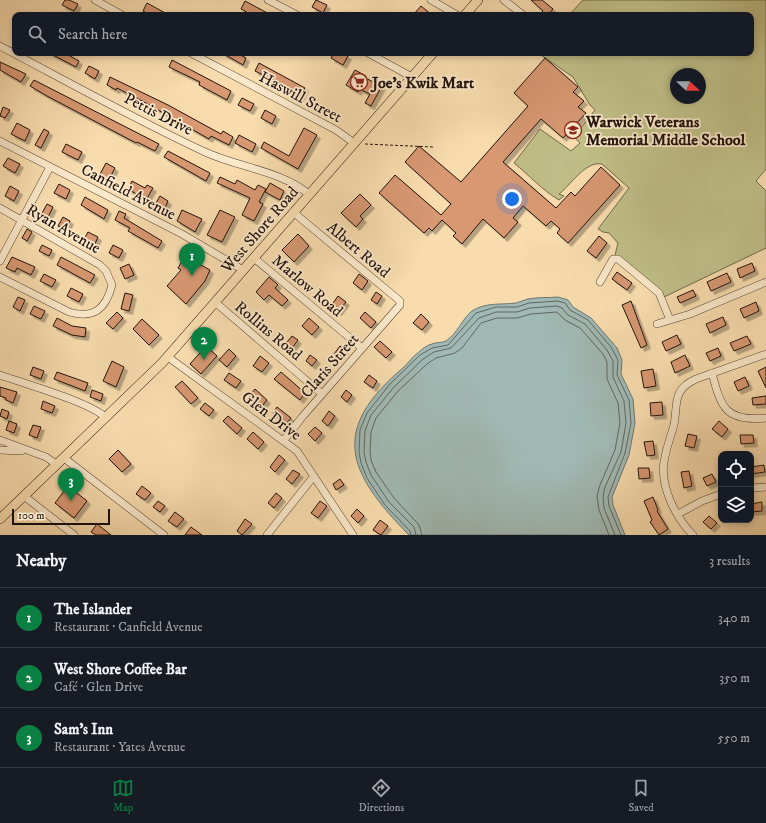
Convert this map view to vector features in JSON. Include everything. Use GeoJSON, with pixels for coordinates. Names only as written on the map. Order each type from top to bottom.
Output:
{"type":"FeatureCollection","features":[{"type":"Feature","properties":{"kind":"main road"},"geometry":{"type":"LineString","coordinates":[[468,12],[478,0]]}},
{"type":"Feature","properties":{"kind":"main road","name":"West Shore Road"},"geometry":{"type":"LineString","coordinates":[[2,514],[24,496],[168,357],[430,56]]}},
{"type":"Feature","properties":{"kind":"street"},"geometry":{"type":"LineString","coordinates":[[96,0],[117,12]]}},
{"type":"Feature","properties":{"kind":"street"},"geometry":{"type":"LineString","coordinates":[[268,0],[291,12]]}},
{"type":"Feature","properties":{"kind":"street"},"geometry":{"type":"LineString","coordinates":[[431,0],[453,12]]}},
{"type":"Feature","properties":{"kind":"street"},"geometry":{"type":"LineString","coordinates":[[504,0],[520,12]]}},
{"type":"Feature","properties":{"kind":"street","name":"Pettis Drive"},"geometry":{"type":"LineString","coordinates":[[0,46],[12,52]]}},
{"type":"Feature","properties":{"kind":"street","name":"Pettis Drive"},"geometry":{"type":"LineString","coordinates":[[19,56],[201,150],[278,176],[298,186],[309,194]]}},
{"type":"Feature","properties":{"kind":"street","name":"Haswill Street"},"geometry":{"type":"LineString","coordinates":[[197,56],[336,130],[354,143]]}},
{"type":"Feature","properties":{"kind":"street"},"geometry":{"type":"LineString","coordinates":[[374,56],[412,77]]}},
{"type":"Feature","properties":{"kind":"street","name":"Canfield Avenue"},"geometry":{"type":"LineString","coordinates":[[0,141],[182,234],[243,270]]}},
{"type":"Feature","properties":{"kind":"street"},"geometry":{"type":"LineString","coordinates":[[0,261],[50,167]]}},
{"type":"Feature","properties":{"kind":"street","name":"Ryan Avenue"},"geometry":{"type":"LineString","coordinates":[[0,208],[100,265],[106,271],[112,285],[107,301],[103,307],[96,312],[78,314],[69,312],[0,276]]}},
{"type":"Feature","properties":{"kind":"street","name":"Albert Road"},"geometry":{"type":"LineString","coordinates":[[293,212],[400,301],[400,305],[397,309]]}},
{"type":"Feature","properties":{"kind":"street","name":"Marlow Road"},"geometry":{"type":"LineString","coordinates":[[254,258],[362,348]]}},
{"type":"Feature","properties":{"kind":"street"},"geometry":{"type":"LineString","coordinates":[[600,282],[613,259],[618,259],[659,293],[670,320]]}},
{"type":"Feature","properties":{"kind":"street"},"geometry":{"type":"LineString","coordinates":[[658,324],[690,314],[766,282]]}},
{"type":"Feature","properties":{"kind":"street","name":"Rollins Road"},"geometry":{"type":"LineString","coordinates":[[215,302],[322,394]]}},
{"type":"Feature","properties":{"kind":"street","name":"Claris Street"},"geometry":{"type":"LineString","coordinates":[[284,440],[322,394],[397,309]]}},
{"type":"Feature","properties":{"kind":"street"},"geometry":{"type":"LineString","coordinates":[[693,535],[678,514],[666,486],[664,464],[675,416],[677,396],[686,384],[766,354]]}},
{"type":"Feature","properties":{"kind":"street","name":"Glen Drive"},"geometry":{"type":"LineString","coordinates":[[168,357],[284,440],[297,451],[353,535]]}},
{"type":"Feature","properties":{"kind":"street"},"geometry":{"type":"LineString","coordinates":[[712,373],[719,399],[730,413],[744,418],[766,418]]}},
{"type":"Feature","properties":{"kind":"street"},"geometry":{"type":"LineString","coordinates":[[0,375],[76,402],[101,413],[106,418]]}},
{"type":"Feature","properties":{"kind":"street"},"geometry":{"type":"LineString","coordinates":[[0,440],[46,457],[56,464]]}},
{"type":"Feature","properties":{"kind":"street"},"geometry":{"type":"LineString","coordinates":[[0,450],[28,451]]}},
{"type":"Feature","properties":{"kind":"street"},"geometry":{"type":"LineString","coordinates":[[64,458],[164,535]]}},
{"type":"Feature","properties":{"kind":"street"},"geometry":{"type":"LineString","coordinates":[[267,535],[314,476]]}},
{"type":"Feature","properties":{"kind":"street"},"geometry":{"type":"LineString","coordinates":[[754,488],[766,487]]}},
{"type":"Feature","properties":{"kind":"street"},"geometry":{"type":"LineString","coordinates":[[678,514],[702,501],[718,495]]}},
{"type":"Feature","properties":{"kind":"street"},"geometry":{"type":"LineString","coordinates":[[24,496],[74,535]]}},
{"type":"Feature","properties":{"kind":"path"},"geometry":{"type":"LineString","coordinates":[[354,143],[433,147]]}},
{"type":"Feature","properties":{"kind":"shaded area"},"geometry":{"type":"Polygon","coordinates":[[[583,0],[766,0],[766,169],[756,181],[766,191],[766,248],[662,298],[614,259],[618,243],[609,233],[598,229],[629,188],[602,164],[596,164],[590,166],[579,174],[559,194],[564,196],[559,200],[541,187],[514,163],[540,129],[571,151],[580,143],[574,137],[595,110],[590,105],[573,77],[542,56],[754,56],[754,12],[572,12],[583,0]]]}},
{"type":"Feature","properties":{"kind":"water"},"geometry":{"type":"Polygon","coordinates":[[[558,297],[568,300],[573,307],[591,318],[617,348],[622,360],[621,374],[633,399],[635,423],[629,455],[612,497],[613,505],[625,535],[409,535],[388,512],[372,491],[360,471],[355,451],[356,431],[364,411],[380,390],[415,355],[428,345],[444,342],[450,338],[465,318],[477,308],[488,305],[516,303],[532,298],[558,297]]]}},
{"type":"Feature","properties":{"kind":"building"},"geometry":{"type":"Polygon","coordinates":[[[65,0],[78,4],[74,11],[62,5],[65,0]]]}},
{"type":"Feature","properties":{"kind":"building"},"geometry":{"type":"Polygon","coordinates":[[[316,0],[327,5],[324,12],[312,7],[316,0]]]}},
{"type":"Feature","properties":{"kind":"building"},"geometry":{"type":"Polygon","coordinates":[[[531,0],[542,0],[553,9],[550,12],[542,12],[543,11],[531,0]]]}},
{"type":"Feature","properties":{"kind":"building"},"geometry":{"type":"Polygon","coordinates":[[[245,1],[265,12],[246,12],[241,9],[245,1]]]}},
{"type":"Feature","properties":{"kind":"building"},"geometry":{"type":"Polygon","coordinates":[[[147,3],[164,12],[145,12],[143,11],[147,3]]]}},
{"type":"Feature","properties":{"kind":"building"},"geometry":{"type":"Polygon","coordinates":[[[421,6],[428,12],[416,12],[421,6]]]}},
{"type":"Feature","properties":{"kind":"building"},"geometry":{"type":"Polygon","coordinates":[[[55,56],[70,56],[79,61],[76,67],[55,56]]]}},
{"type":"Feature","properties":{"kind":"building"},"geometry":{"type":"Polygon","coordinates":[[[227,56],[242,56],[246,58],[243,65],[227,56]]]}},
{"type":"Feature","properties":{"kind":"building"},"geometry":{"type":"Polygon","coordinates":[[[332,56],[348,56],[343,65],[331,58],[332,56]]]}},
{"type":"Feature","properties":{"kind":"building"},"geometry":{"type":"Polygon","coordinates":[[[545,58],[578,87],[573,92],[584,101],[578,107],[586,113],[563,138],[541,119],[503,162],[556,208],[571,192],[575,196],[601,167],[620,185],[568,243],[557,233],[560,229],[551,221],[546,226],[523,206],[513,218],[518,222],[504,238],[483,219],[462,244],[453,236],[456,233],[442,220],[432,231],[429,228],[424,233],[379,193],[395,175],[441,215],[451,204],[405,162],[419,146],[461,182],[528,106],[514,93],[545,58]]]}},
{"type":"Feature","properties":{"kind":"building"},"geometry":{"type":"Polygon","coordinates":[[[172,60],[231,91],[227,100],[199,85],[200,82],[169,67],[172,60]]]}},
{"type":"Feature","properties":{"kind":"building"},"geometry":{"type":"Polygon","coordinates":[[[0,62],[26,74],[21,82],[0,70],[0,62]]]}},
{"type":"Feature","properties":{"kind":"building"},"geometry":{"type":"Polygon","coordinates":[[[259,63],[305,88],[299,99],[291,95],[293,90],[255,71],[259,63]]]}},
{"type":"Feature","properties":{"kind":"building"},"geometry":{"type":"Polygon","coordinates":[[[89,66],[99,71],[95,79],[85,73],[89,66]]]}},
{"type":"Feature","properties":{"kind":"building"},"geometry":{"type":"Polygon","coordinates":[[[355,70],[366,76],[365,78],[382,86],[371,106],[365,103],[370,94],[359,89],[358,92],[346,85],[355,70]]]}},
{"type":"Feature","properties":{"kind":"building"},"geometry":{"type":"Polygon","coordinates":[[[110,77],[168,105],[221,134],[223,131],[233,137],[229,145],[211,136],[209,139],[146,103],[117,88],[116,90],[107,85],[110,77]]]}},
{"type":"Feature","properties":{"kind":"building"},"geometry":{"type":"Polygon","coordinates":[[[34,80],[159,144],[155,151],[137,142],[136,143],[30,86],[34,80]]]}},
{"type":"Feature","properties":{"kind":"building"},"geometry":{"type":"Polygon","coordinates":[[[242,98],[254,104],[250,111],[238,105],[242,98]]]}},
{"type":"Feature","properties":{"kind":"building"},"geometry":{"type":"Polygon","coordinates":[[[3,107],[10,110],[5,118],[0,116],[3,107]]]}},
{"type":"Feature","properties":{"kind":"building"},"geometry":{"type":"Polygon","coordinates":[[[265,110],[276,116],[272,124],[261,118],[265,110]]]}},
{"type":"Feature","properties":{"kind":"building"},"geometry":{"type":"Polygon","coordinates":[[[17,123],[30,130],[25,141],[11,134],[17,123]]]}},
{"type":"Feature","properties":{"kind":"building"},"geometry":{"type":"Polygon","coordinates":[[[304,128],[317,135],[298,169],[261,148],[264,142],[289,156],[304,128]]]}},
{"type":"Feature","properties":{"kind":"building"},"geometry":{"type":"Polygon","coordinates":[[[44,129],[49,132],[41,148],[35,145],[44,129]]]}},
{"type":"Feature","properties":{"kind":"building"},"geometry":{"type":"Polygon","coordinates":[[[239,135],[256,144],[252,152],[235,143],[239,135]]]}},
{"type":"Feature","properties":{"kind":"building"},"geometry":{"type":"Polygon","coordinates":[[[66,144],[82,152],[78,160],[62,152],[66,144]]]}},
{"type":"Feature","properties":{"kind":"building"},"geometry":{"type":"Polygon","coordinates":[[[168,151],[210,173],[206,181],[164,157],[168,151]]]}},
{"type":"Feature","properties":{"kind":"building"},"geometry":{"type":"Polygon","coordinates":[[[8,158],[20,164],[15,173],[3,166],[8,158]]]}},
{"type":"Feature","properties":{"kind":"building"},"geometry":{"type":"Polygon","coordinates":[[[106,163],[115,168],[107,183],[98,178],[106,163]]]}},
{"type":"Feature","properties":{"kind":"building"},"geometry":{"type":"Polygon","coordinates":[[[220,177],[235,184],[237,180],[255,190],[258,185],[266,189],[259,202],[263,204],[254,221],[242,215],[250,198],[217,183],[220,177]]]}},
{"type":"Feature","properties":{"kind":"building"},"geometry":{"type":"Polygon","coordinates":[[[132,181],[145,188],[147,185],[153,188],[146,200],[128,189],[132,181]]]}},
{"type":"Feature","properties":{"kind":"building"},"geometry":{"type":"Polygon","coordinates":[[[270,183],[284,191],[280,200],[265,192],[270,183]]]}},
{"type":"Feature","properties":{"kind":"building"},"geometry":{"type":"Polygon","coordinates":[[[59,184],[70,190],[66,199],[54,193],[59,184]]]}},
{"type":"Feature","properties":{"kind":"building"},"geometry":{"type":"Polygon","coordinates":[[[10,186],[19,191],[14,201],[5,196],[10,186]]]}},
{"type":"Feature","properties":{"kind":"building"},"geometry":{"type":"Polygon","coordinates":[[[360,194],[371,205],[360,216],[363,219],[356,227],[341,213],[360,194]]]}},
{"type":"Feature","properties":{"kind":"building"},"geometry":{"type":"Polygon","coordinates":[[[160,196],[168,201],[165,208],[156,203],[160,196]]]}},
{"type":"Feature","properties":{"kind":"building"},"geometry":{"type":"Polygon","coordinates":[[[85,197],[108,210],[104,219],[81,205],[85,197]]]}},
{"type":"Feature","properties":{"kind":"building"},"geometry":{"type":"Polygon","coordinates":[[[47,204],[53,207],[46,221],[40,217],[47,204]]]}},
{"type":"Feature","properties":{"kind":"building"},"geometry":{"type":"Polygon","coordinates":[[[182,210],[202,219],[195,232],[177,221],[182,210]]]}},
{"type":"Feature","properties":{"kind":"building"},"geometry":{"type":"Polygon","coordinates":[[[220,210],[235,217],[222,242],[207,235],[220,210]]]}},
{"type":"Feature","properties":{"kind":"building"},"geometry":{"type":"Polygon","coordinates":[[[119,211],[126,214],[124,218],[162,241],[158,248],[128,231],[130,228],[115,220],[119,211]]]}},
{"type":"Feature","properties":{"kind":"building"},"geometry":{"type":"Polygon","coordinates":[[[63,217],[70,221],[65,230],[58,226],[63,217]]]}},
{"type":"Feature","properties":{"kind":"building"},"geometry":{"type":"Polygon","coordinates":[[[27,229],[32,232],[27,241],[22,238],[27,229]]]}},
{"type":"Feature","properties":{"kind":"building"},"geometry":{"type":"Polygon","coordinates":[[[88,232],[98,237],[94,246],[83,241],[88,232]]]}},
{"type":"Feature","properties":{"kind":"building"},"geometry":{"type":"Polygon","coordinates":[[[298,234],[309,246],[294,262],[282,250],[298,234]]]}},
{"type":"Feature","properties":{"kind":"building"},"geometry":{"type":"Polygon","coordinates":[[[599,236],[607,243],[596,258],[587,251],[599,236]]]}},
{"type":"Feature","properties":{"kind":"building"},"geometry":{"type":"Polygon","coordinates":[[[42,245],[52,250],[49,256],[39,251],[42,245]]]}},
{"type":"Feature","properties":{"kind":"building"},"geometry":{"type":"Polygon","coordinates":[[[113,245],[123,250],[119,258],[109,253],[113,245]]]}},
{"type":"Feature","properties":{"kind":"building"},"geometry":{"type":"Polygon","coordinates":[[[185,256],[210,270],[205,281],[186,304],[167,286],[181,270],[178,268],[185,256]]]}},
{"type":"Feature","properties":{"kind":"building"},"geometry":{"type":"Polygon","coordinates":[[[12,257],[35,267],[31,275],[17,268],[15,272],[6,268],[12,257]]]}},
{"type":"Feature","properties":{"kind":"building"},"geometry":{"type":"Polygon","coordinates":[[[61,257],[95,275],[90,283],[57,265],[61,257]]]}},
{"type":"Feature","properties":{"kind":"building"},"geometry":{"type":"Polygon","coordinates":[[[752,263],[755,271],[740,278],[737,269],[752,263]]]}},
{"type":"Feature","properties":{"kind":"building"},"geometry":{"type":"Polygon","coordinates":[[[129,264],[134,275],[125,279],[120,268],[129,264]]]}},
{"type":"Feature","properties":{"kind":"building"},"geometry":{"type":"Polygon","coordinates":[[[617,272],[632,283],[627,290],[612,279],[617,272]]]}},
{"type":"Feature","properties":{"kind":"building"},"geometry":{"type":"Polygon","coordinates":[[[727,273],[731,282],[711,291],[707,282],[727,273]]]}},
{"type":"Feature","properties":{"kind":"building"},"geometry":{"type":"Polygon","coordinates":[[[44,274],[56,280],[52,287],[40,281],[44,274]]]}},
{"type":"Feature","properties":{"kind":"building"},"geometry":{"type":"Polygon","coordinates":[[[359,274],[368,281],[362,290],[353,283],[359,274]]]}},
{"type":"Feature","properties":{"kind":"building"},"geometry":{"type":"Polygon","coordinates":[[[269,277],[278,285],[275,288],[288,300],[282,306],[269,295],[264,300],[256,292],[269,277]]]}},
{"type":"Feature","properties":{"kind":"building"},"geometry":{"type":"Polygon","coordinates":[[[71,288],[83,294],[79,302],[67,296],[71,288]]]}},
{"type":"Feature","properties":{"kind":"building"},"geometry":{"type":"Polygon","coordinates":[[[693,290],[696,296],[680,303],[677,297],[693,290]]]}},
{"type":"Feature","properties":{"kind":"building"},"geometry":{"type":"Polygon","coordinates":[[[376,292],[382,296],[377,304],[371,300],[376,292]]]}},
{"type":"Feature","properties":{"kind":"building"},"geometry":{"type":"Polygon","coordinates":[[[125,293],[133,295],[129,311],[121,309],[125,293]]]}},
{"type":"Feature","properties":{"kind":"building"},"geometry":{"type":"Polygon","coordinates":[[[338,296],[346,302],[338,312],[331,306],[338,296]]]}},
{"type":"Feature","properties":{"kind":"building"},"geometry":{"type":"Polygon","coordinates":[[[18,297],[25,300],[20,311],[13,307],[18,297]]]}},
{"type":"Feature","properties":{"kind":"building"},"geometry":{"type":"Polygon","coordinates":[[[631,301],[647,345],[641,348],[622,305],[631,301]]]}},
{"type":"Feature","properties":{"kind":"building"},"geometry":{"type":"Polygon","coordinates":[[[756,302],[759,311],[744,318],[740,309],[756,302]]]}},
{"type":"Feature","properties":{"kind":"building"},"geometry":{"type":"Polygon","coordinates":[[[34,306],[45,311],[41,319],[30,314],[34,306]]]}},
{"type":"Feature","properties":{"kind":"building"},"geometry":{"type":"Polygon","coordinates":[[[117,312],[123,318],[113,329],[106,323],[117,312]]]}},
{"type":"Feature","properties":{"kind":"building"},"geometry":{"type":"Polygon","coordinates":[[[365,312],[376,322],[371,328],[360,318],[365,312]]]}},
{"type":"Feature","properties":{"kind":"building"},"geometry":{"type":"Polygon","coordinates":[[[421,314],[429,322],[422,330],[413,323],[421,314]]]}},
{"type":"Feature","properties":{"kind":"building"},"geometry":{"type":"Polygon","coordinates":[[[723,317],[726,325],[710,333],[706,324],[723,317]]]}},
{"type":"Feature","properties":{"kind":"building"},"geometry":{"type":"Polygon","coordinates":[[[57,318],[72,326],[86,328],[85,337],[72,335],[53,326],[57,318]]]}},
{"type":"Feature","properties":{"kind":"building"},"geometry":{"type":"Polygon","coordinates":[[[309,318],[319,327],[312,335],[302,326],[309,318]]]}},
{"type":"Feature","properties":{"kind":"building"},"geometry":{"type":"Polygon","coordinates":[[[142,319],[159,335],[149,345],[133,329],[142,319]]]}},
{"type":"Feature","properties":{"kind":"building"},"geometry":{"type":"Polygon","coordinates":[[[677,335],[681,344],[666,351],[662,342],[677,335]]]}},
{"type":"Feature","properties":{"kind":"building"},"geometry":{"type":"Polygon","coordinates":[[[292,336],[298,340],[289,352],[283,347],[292,336]]]}},
{"type":"Feature","properties":{"kind":"building"},"geometry":{"type":"Polygon","coordinates":[[[747,336],[751,344],[734,351],[730,343],[747,336]]]}},
{"type":"Feature","properties":{"kind":"building"},"geometry":{"type":"Polygon","coordinates":[[[380,341],[392,352],[386,358],[374,347],[380,341]]]}},
{"type":"Feature","properties":{"kind":"building"},"geometry":{"type":"Polygon","coordinates":[[[206,346],[217,356],[201,374],[190,364],[206,346]]]}},
{"type":"Feature","properties":{"kind":"building"},"geometry":{"type":"Polygon","coordinates":[[[340,346],[345,350],[338,358],[334,354],[340,346]]]}},
{"type":"Feature","properties":{"kind":"building"},"geometry":{"type":"Polygon","coordinates":[[[718,348],[721,356],[710,361],[706,353],[718,348]]]}},
{"type":"Feature","properties":{"kind":"building"},"geometry":{"type":"Polygon","coordinates":[[[229,349],[236,356],[227,367],[219,360],[229,349]]]}},
{"type":"Feature","properties":{"kind":"building"},"geometry":{"type":"Polygon","coordinates":[[[310,355],[317,360],[312,366],[306,361],[310,355]]]}},
{"type":"Feature","properties":{"kind":"building"},"geometry":{"type":"Polygon","coordinates":[[[685,355],[690,366],[675,373],[671,362],[685,355]]]}},
{"type":"Feature","properties":{"kind":"building"},"geometry":{"type":"Polygon","coordinates":[[[260,356],[269,363],[262,372],[253,366],[260,356]]]}},
{"type":"Feature","properties":{"kind":"building"},"geometry":{"type":"Polygon","coordinates":[[[112,361],[124,367],[116,387],[103,381],[112,361]]]}},
{"type":"Feature","properties":{"kind":"building"},"geometry":{"type":"Polygon","coordinates":[[[33,367],[44,371],[41,379],[30,375],[33,367]]]}},
{"type":"Feature","properties":{"kind":"building"},"geometry":{"type":"Polygon","coordinates":[[[766,367],[766,388],[758,371],[766,367]]]}},
{"type":"Feature","properties":{"kind":"building"},"geometry":{"type":"Polygon","coordinates":[[[653,369],[656,386],[644,388],[641,371],[653,369]]]}},
{"type":"Feature","properties":{"kind":"building"},"geometry":{"type":"Polygon","coordinates":[[[57,372],[88,383],[85,391],[54,379],[57,372]]]}},
{"type":"Feature","properties":{"kind":"building"},"geometry":{"type":"Polygon","coordinates":[[[281,372],[305,393],[300,400],[274,379],[281,372]]]}},
{"type":"Feature","properties":{"kind":"building"},"geometry":{"type":"Polygon","coordinates":[[[229,373],[241,381],[236,388],[224,380],[229,373]]]}},
{"type":"Feature","properties":{"kind":"building"},"geometry":{"type":"Polygon","coordinates":[[[369,375],[377,381],[373,388],[364,382],[369,375]]]}},
{"type":"Feature","properties":{"kind":"building"},"geometry":{"type":"Polygon","coordinates":[[[745,377],[749,386],[738,391],[734,382],[745,377]]]}},
{"type":"Feature","properties":{"kind":"building"},"geometry":{"type":"Polygon","coordinates":[[[182,381],[198,398],[191,404],[175,387],[182,381]]]}},
{"type":"Feature","properties":{"kind":"building"},"geometry":{"type":"Polygon","coordinates":[[[0,387],[17,392],[13,403],[0,396],[0,387]]]}},
{"type":"Feature","properties":{"kind":"building"},"geometry":{"type":"Polygon","coordinates":[[[255,389],[267,400],[262,406],[249,396],[255,389]]]}},
{"type":"Feature","properties":{"kind":"building"},"geometry":{"type":"Polygon","coordinates":[[[92,390],[103,394],[101,401],[90,397],[92,390]]]}},
{"type":"Feature","properties":{"kind":"building"},"geometry":{"type":"Polygon","coordinates":[[[346,390],[352,395],[347,402],[341,397],[346,390]]]}},
{"type":"Feature","properties":{"kind":"building"},"geometry":{"type":"Polygon","coordinates":[[[766,396],[766,404],[753,405],[752,398],[766,396]]]}},
{"type":"Feature","properties":{"kind":"building"},"geometry":{"type":"Polygon","coordinates":[[[43,401],[55,406],[52,413],[41,409],[43,401]]]}},
{"type":"Feature","properties":{"kind":"building"},"geometry":{"type":"Polygon","coordinates":[[[662,402],[663,415],[651,416],[650,403],[662,402]]]}},
{"type":"Feature","properties":{"kind":"building"},"geometry":{"type":"Polygon","coordinates":[[[205,403],[214,410],[209,416],[200,409],[205,403]]]}},
{"type":"Feature","properties":{"kind":"building"},"geometry":{"type":"Polygon","coordinates":[[[277,407],[291,418],[286,424],[273,413],[277,407]]]}},
{"type":"Feature","properties":{"kind":"building"},"geometry":{"type":"Polygon","coordinates":[[[2,409],[9,412],[7,419],[0,416],[2,409]]]}},
{"type":"Feature","properties":{"kind":"building"},"geometry":{"type":"Polygon","coordinates":[[[329,411],[335,416],[328,426],[322,421],[329,411]]]}},
{"type":"Feature","properties":{"kind":"building"},"geometry":{"type":"Polygon","coordinates":[[[228,416],[242,428],[237,434],[223,421],[228,416]]]}},
{"type":"Feature","properties":{"kind":"building"},"geometry":{"type":"Polygon","coordinates":[[[9,421],[17,424],[14,433],[6,430],[9,421]]]}},
{"type":"Feature","properties":{"kind":"building"},"geometry":{"type":"Polygon","coordinates":[[[719,421],[728,429],[722,437],[712,429],[719,421]]]}},
{"type":"Feature","properties":{"kind":"building"},"geometry":{"type":"Polygon","coordinates":[[[33,425],[41,427],[37,438],[29,435],[33,425]]]}},
{"type":"Feature","properties":{"kind":"building"},"geometry":{"type":"Polygon","coordinates":[[[315,427],[322,433],[315,441],[308,434],[315,427]]]}},
{"type":"Feature","properties":{"kind":"building"},"geometry":{"type":"Polygon","coordinates":[[[253,432],[264,442],[258,449],[247,439],[253,432]]]}},
{"type":"Feature","properties":{"kind":"building"},"geometry":{"type":"Polygon","coordinates":[[[688,434],[697,436],[694,448],[685,446],[688,434]]]}},
{"type":"Feature","properties":{"kind":"building"},"geometry":{"type":"Polygon","coordinates":[[[740,435],[753,435],[754,443],[741,444],[740,435]]]}},
{"type":"Feature","properties":{"kind":"building"},"geometry":{"type":"Polygon","coordinates":[[[653,441],[655,455],[647,456],[644,442],[653,441]]]}},
{"type":"Feature","properties":{"kind":"building"},"geometry":{"type":"Polygon","coordinates":[[[118,450],[131,464],[122,472],[109,459],[118,450]]]}},
{"type":"Feature","properties":{"kind":"building"},"geometry":{"type":"Polygon","coordinates":[[[279,455],[285,460],[275,472],[270,467],[279,455]]]}},
{"type":"Feature","properties":{"kind":"building"},"geometry":{"type":"Polygon","coordinates":[[[764,465],[765,472],[754,474],[754,467],[764,465]]]}},
{"type":"Feature","properties":{"kind":"building"},"geometry":{"type":"Polygon","coordinates":[[[638,468],[649,468],[650,478],[639,479],[638,468]]]}},
{"type":"Feature","properties":{"kind":"building"},"geometry":{"type":"Polygon","coordinates":[[[293,470],[300,474],[292,484],[286,479],[293,470]]]}},
{"type":"Feature","properties":{"kind":"building"},"geometry":{"type":"Polygon","coordinates":[[[689,471],[692,486],[684,488],[681,472],[689,471]]]}},
{"type":"Feature","properties":{"kind":"building"},"geometry":{"type":"Polygon","coordinates":[[[712,474],[716,482],[707,486],[703,478],[712,474]]]}},
{"type":"Feature","properties":{"kind":"building"},"geometry":{"type":"Polygon","coordinates":[[[340,479],[344,485],[336,490],[333,484],[340,479]]]}},
{"type":"Feature","properties":{"kind":"building"},"geometry":{"type":"Polygon","coordinates":[[[68,486],[87,501],[74,518],[55,503],[68,486]]]}},
{"type":"Feature","properties":{"kind":"building"},"geometry":{"type":"Polygon","coordinates":[[[142,486],[151,493],[145,500],[136,494],[142,486]]]}},
{"type":"Feature","properties":{"kind":"building"},"geometry":{"type":"Polygon","coordinates":[[[276,493],[282,498],[274,508],[268,503],[276,493]]]}},
{"type":"Feature","properties":{"kind":"building"},"geometry":{"type":"Polygon","coordinates":[[[653,497],[658,510],[657,511],[668,529],[659,535],[650,522],[652,520],[644,501],[653,497]]]}},
{"type":"Feature","properties":{"kind":"building"},"geometry":{"type":"Polygon","coordinates":[[[158,501],[165,506],[160,512],[153,507],[158,501]]]}},
{"type":"Feature","properties":{"kind":"building"},"geometry":{"type":"Polygon","coordinates":[[[320,501],[327,506],[318,518],[311,513],[320,501]]]}},
{"type":"Feature","properties":{"kind":"building"},"geometry":{"type":"Polygon","coordinates":[[[762,502],[762,511],[754,512],[754,503],[762,502]]]}},
{"type":"Feature","properties":{"kind":"building"},"geometry":{"type":"Polygon","coordinates":[[[357,509],[364,516],[358,523],[351,516],[357,509]]]}},
{"type":"Feature","properties":{"kind":"building"},"geometry":{"type":"Polygon","coordinates":[[[175,512],[184,519],[177,527],[168,521],[175,512]]]}},
{"type":"Feature","properties":{"kind":"building"},"geometry":{"type":"Polygon","coordinates":[[[709,516],[717,523],[711,529],[703,522],[709,516]]]}},
{"type":"Feature","properties":{"kind":"building"},"geometry":{"type":"Polygon","coordinates":[[[245,519],[252,524],[242,535],[237,531],[245,519]]]}},
{"type":"Feature","properties":{"kind":"building"},"geometry":{"type":"Polygon","coordinates":[[[380,520],[388,526],[381,535],[373,530],[380,520]]]}},
{"type":"Feature","properties":{"kind":"building"},"geometry":{"type":"Polygon","coordinates":[[[97,524],[111,535],[96,535],[91,532],[97,524]]]}},
{"type":"Feature","properties":{"kind":"building"},"geometry":{"type":"Polygon","coordinates":[[[191,527],[202,535],[185,535],[191,527]]]}},
{"type":"Feature","properties":{"kind":"place","name":"Joe's Kwik Mart"},"geometry":{"type":"Point","coordinates":[359,82]}},
{"type":"Feature","properties":{"kind":"place","name":"Warwick Veterans Memorial Middle School"},"geometry":{"type":"Point","coordinates":[573,130]}},
{"type":"Feature","properties":{"kind":"place","name":"The Islander"},"geometry":{"type":"Point","coordinates":[192,276]}},
{"type":"Feature","properties":{"kind":"place","name":"West Shore Coffee Bar"},"geometry":{"type":"Point","coordinates":[204,360]}},
{"type":"Feature","properties":{"kind":"place","name":"Sam's Inn"},"geometry":{"type":"Point","coordinates":[71,501]}}]}
